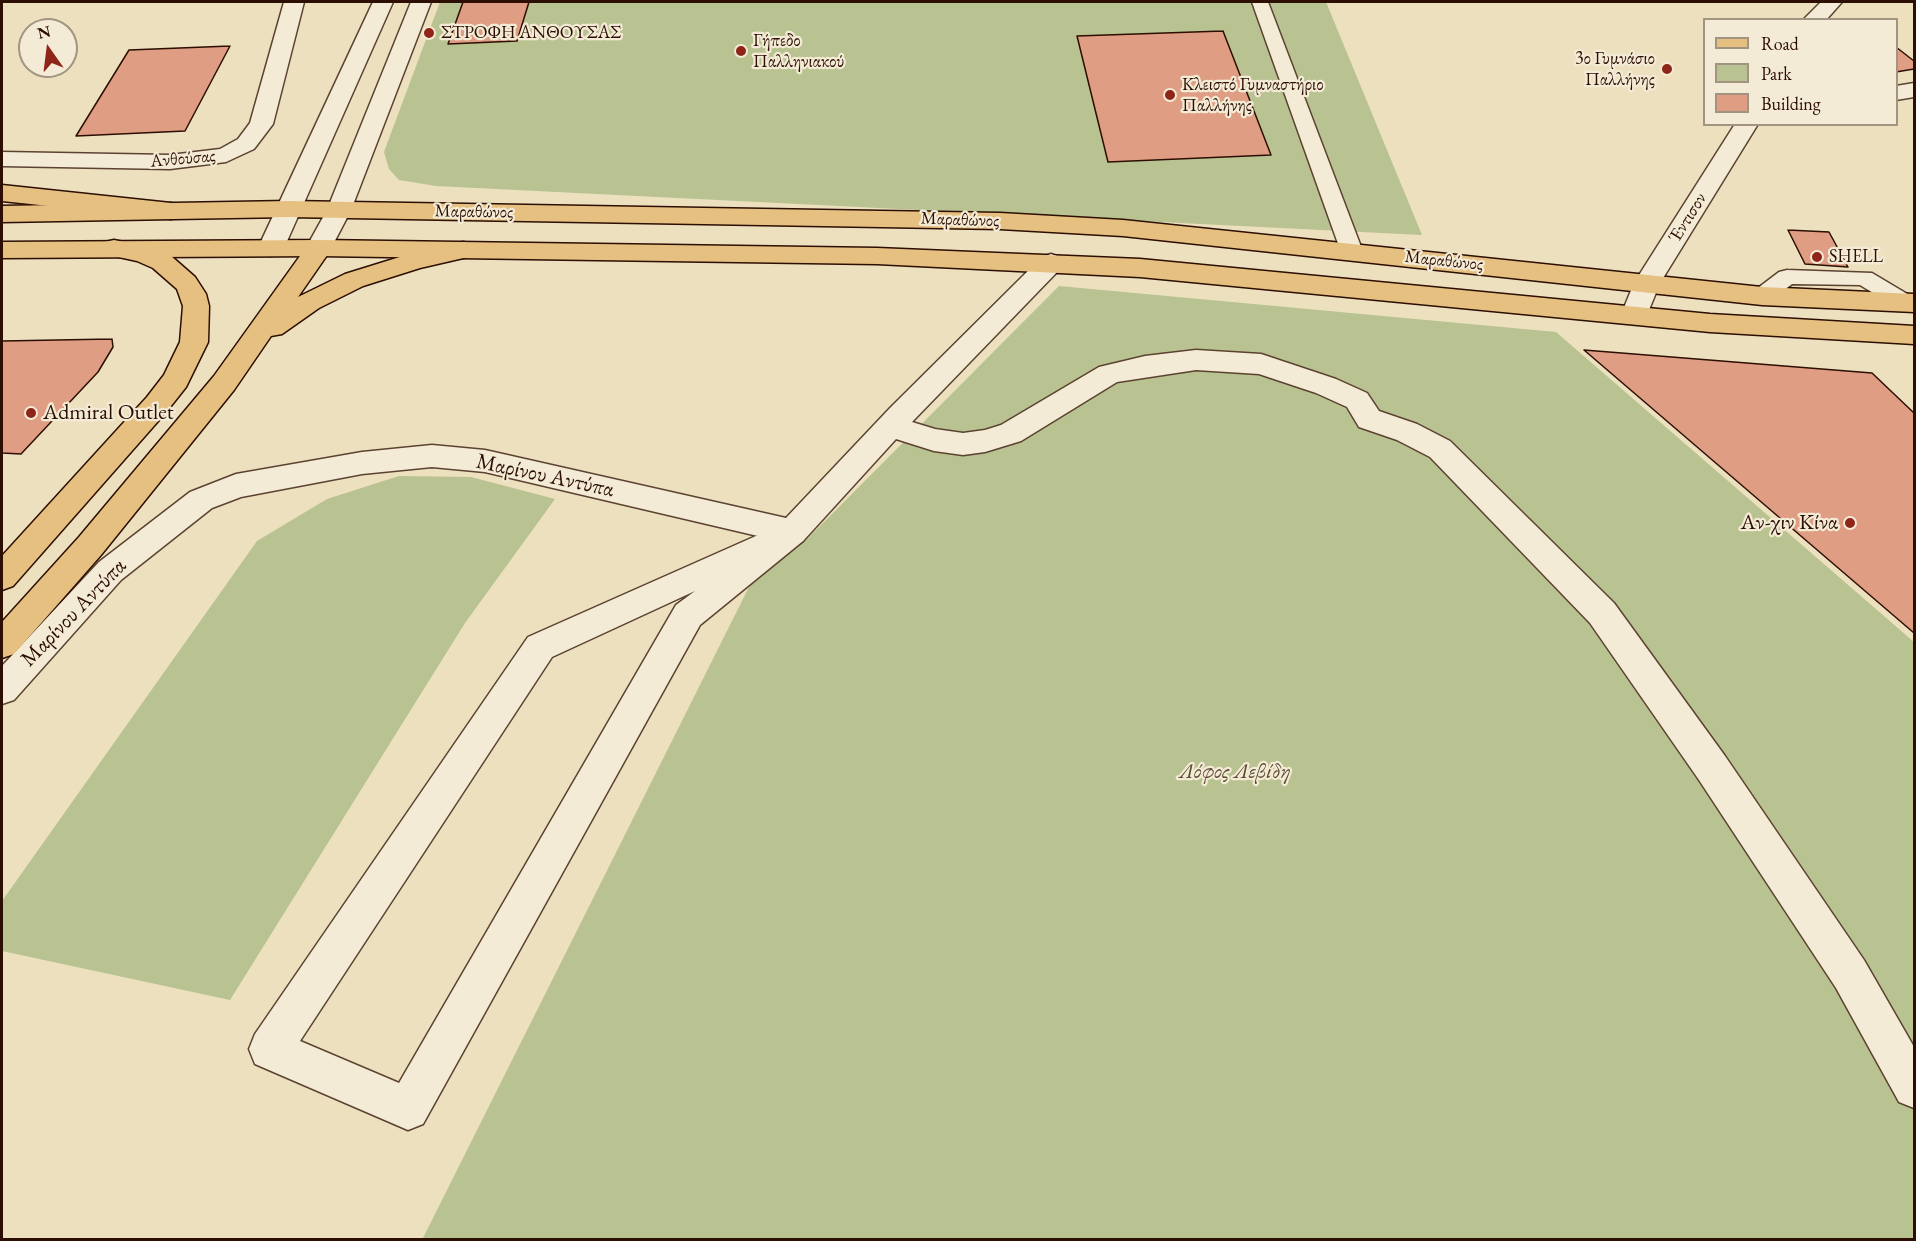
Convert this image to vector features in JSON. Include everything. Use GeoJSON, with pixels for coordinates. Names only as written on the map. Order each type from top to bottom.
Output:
{"type":"FeatureCollection","features":[{"type":"Feature","properties":{"kind":"main road"},"geometry":{"type":"LineString","coordinates":[[2,193],[171,211]]}},
{"type":"Feature","properties":{"kind":"main road","name":"Μαραθώνος"},"geometry":{"type":"LineString","coordinates":[[2,214],[289,209],[1000,221],[1123,228],[1762,296],[1910,303]]}},
{"type":"Feature","properties":{"kind":"main road"},"geometry":{"type":"LineString","coordinates":[[2,577],[157,404],[176,380],[194,342],[196,306],[193,294],[186,283],[162,262],[144,254],[114,248]]}},
{"type":"Feature","properties":{"kind":"main road","name":"Μαραθώνος"},"geometry":{"type":"LineString","coordinates":[[2,250],[320,248],[877,256],[1051,263],[1330,285],[1748,326],[1914,335]]}},
{"type":"Feature","properties":{"kind":"main road"},"geometry":{"type":"LineString","coordinates":[[2,644],[90,546],[258,337],[320,248]]}},
{"type":"Feature","properties":{"kind":"main road"},"geometry":{"type":"LineString","coordinates":[[258,337],[310,303],[354,280],[416,260],[463,250]]}},
{"type":"Feature","properties":{"kind":"street","name":"Ανθούσας"},"geometry":{"type":"LineString","coordinates":[[2,159],[170,162],[226,155],[246,144],[261,124],[294,2]]}},
{"type":"Feature","properties":{"kind":"street"},"geometry":{"type":"LineString","coordinates":[[271,248],[383,2]]}},
{"type":"Feature","properties":{"kind":"street"},"geometry":{"type":"LineString","coordinates":[[320,248],[339,210],[421,2]]}},
{"type":"Feature","properties":{"kind":"street"},"geometry":{"type":"LineString","coordinates":[[1806,2],[1811,18]]}},
{"type":"Feature","properties":{"kind":"street"},"geometry":{"type":"LineString","coordinates":[[1814,18],[1832,2]]}},
{"type":"Feature","properties":{"kind":"street"},"geometry":{"type":"LineString","coordinates":[[1898,93],[1914,90]]}},
{"type":"Feature","properties":{"kind":"street","name":"Έντισον"},"geometry":{"type":"LineString","coordinates":[[1634,315],[1647,283],[1746,126]]}},
{"type":"Feature","properties":{"kind":"street"},"geometry":{"type":"LineString","coordinates":[[792,532],[540,647],[270,1049],[408,1109],[688,615],[792,532],[891,426],[1051,263]]}},
{"type":"Feature","properties":{"kind":"street"},"geometry":{"type":"LineString","coordinates":[[891,426],[934,440],[963,444],[985,441],[1019,428],[1109,374],[1145,366],[1196,360],[1261,364],[1326,386],[1358,400],[1370,419],[1407,432],[1440,449],[1602,613],[1712,768],[1850,974],[1914,1087]]}},
{"type":"Feature","properties":{"kind":"street","name":"Μαρίνου Αντύπα"},"geometry":{"type":"LineString","coordinates":[[2,689],[110,571],[169,523],[201,500],[236,486],[281,477],[362,463],[432,456],[485,461],[792,532]]}},
{"type":"Feature","properties":{"kind":"lane"},"geometry":{"type":"LineString","coordinates":[[1260,2],[1352,252]]}},
{"type":"Feature","properties":{"kind":"green space"},"geometry":{"type":"Polygon","coordinates":[[[440,2],[1326,2],[1422,235],[436,186],[399,180],[389,169],[384,152],[440,2]]]}},
{"type":"Feature","properties":{"kind":"green space","name":"Λόφος Λεβίδη"},"geometry":{"type":"Polygon","coordinates":[[[1059,286],[1556,332],[1914,642],[1914,1239],[422,1240],[756,573],[808,538],[1059,286]]]}},
{"type":"Feature","properties":{"kind":"green space"},"geometry":{"type":"Polygon","coordinates":[[[399,476],[471,477],[555,499],[465,623],[230,1000],[2,951],[2,901],[257,541],[327,499],[399,476]]]}},
{"type":"Feature","properties":{"kind":"building"},"geometry":{"type":"Polygon","coordinates":[[[463,2],[529,2],[517,41],[448,44],[463,2]]]}},
{"type":"Feature","properties":{"kind":"building","name":"Κλειστό Γυμναστήριο Παλλήνης"},"geometry":{"type":"Polygon","coordinates":[[[1223,31],[1271,155],[1108,162],[1077,36],[1223,31]]]}},
{"type":"Feature","properties":{"kind":"building"},"geometry":{"type":"Polygon","coordinates":[[[230,46],[185,131],[76,136],[129,50],[230,46]]]}},
{"type":"Feature","properties":{"kind":"building"},"geometry":{"type":"Polygon","coordinates":[[[1898,49],[1914,61],[1914,69],[1898,72],[1898,49]]]}},
{"type":"Feature","properties":{"kind":"building"},"geometry":{"type":"Polygon","coordinates":[[[1788,230],[1829,232],[1848,267],[1805,264],[1788,230]]]}},
{"type":"Feature","properties":{"kind":"building","name":"Admiral Outlet"},"geometry":{"type":"Polygon","coordinates":[[[112,339],[113,347],[98,372],[21,454],[2,453],[2,341],[112,339]]]}},
{"type":"Feature","properties":{"kind":"building","name":"Αν-χιν Κίνα"},"geometry":{"type":"Polygon","coordinates":[[[1584,350],[1872,373],[1914,413],[1914,633],[1584,350]]]}},
{"type":"Feature","properties":{"kind":"place","name":"ΣΤΡΟΦΗ ΑΝΘΟΥΣΑΣ"},"geometry":{"type":"Point","coordinates":[429,33]}},
{"type":"Feature","properties":{"kind":"place","name":"Γήπεδο Παλληνιακού"},"geometry":{"type":"Point","coordinates":[741,51]}},
{"type":"Feature","properties":{"kind":"place","name":"3ο Γυμνάσιο Παλλήνης"},"geometry":{"type":"Point","coordinates":[1667,69]}},
{"type":"Feature","properties":{"kind":"place","name":"Κλειστό Γυμναστήριο Παλλήνης"},"geometry":{"type":"Point","coordinates":[1170,95]}},
{"type":"Feature","properties":{"kind":"place","name":"SHELL"},"geometry":{"type":"Point","coordinates":[1817,257]}},
{"type":"Feature","properties":{"kind":"place","name":"Admiral Outlet"},"geometry":{"type":"Point","coordinates":[31,413]}},
{"type":"Feature","properties":{"kind":"place","name":"Αν-χιν Κίνα"},"geometry":{"type":"Point","coordinates":[1850,523]}}]}
